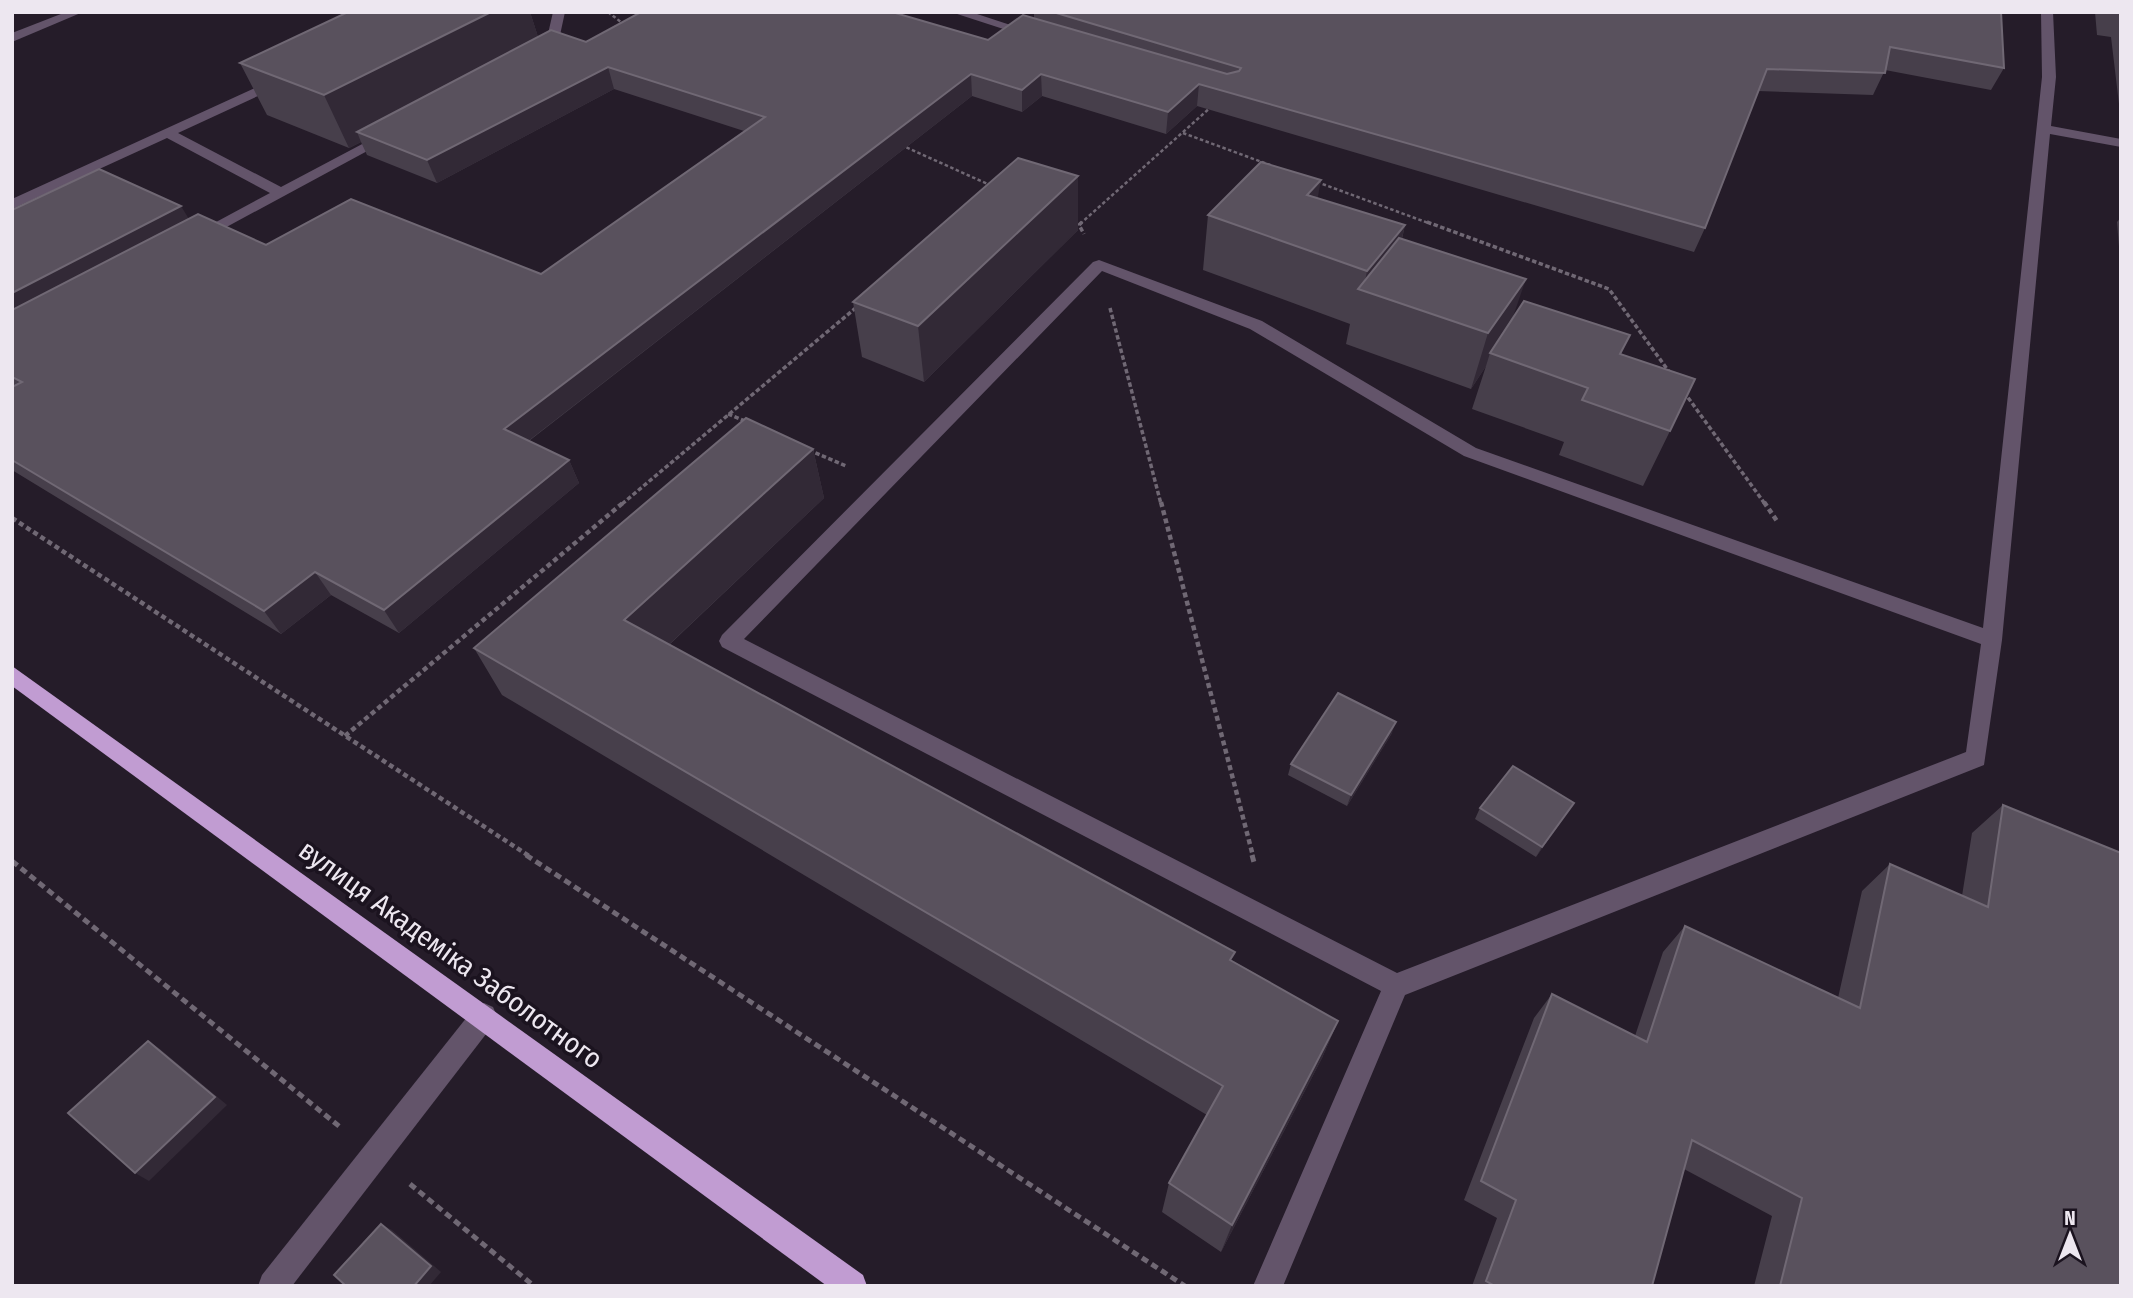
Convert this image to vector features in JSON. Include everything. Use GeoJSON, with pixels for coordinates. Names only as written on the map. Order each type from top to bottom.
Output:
{"type":"FeatureCollection","features":[{"type":"Feature","properties":{"kind":"highway","name":"вулиця Академіка Заболотного"},"geometry":{"type":"LineString","coordinates":[[12,674],[852,1286]]}},
{"type":"Feature","properties":{"kind":"lane"},"geometry":{"type":"LineString","coordinates":[[12,38],[77,12]]}},
{"type":"Feature","properties":{"kind":"lane"},"geometry":{"type":"LineString","coordinates":[[527,62],[551,49],[559,12]]}},
{"type":"Feature","properties":{"kind":"lane"},"geometry":{"type":"LineString","coordinates":[[957,12],[1048,38]]}},
{"type":"Feature","properties":{"kind":"lane"},"geometry":{"type":"LineString","coordinates":[[1268,1286],[1396,986],[1976,758],[1992,640],[2049,77],[2047,12]]}},
{"type":"Feature","properties":{"kind":"lane"},"geometry":{"type":"LineString","coordinates":[[12,205],[300,71]]}},
{"type":"Feature","properties":{"kind":"lane"},"geometry":{"type":"LineString","coordinates":[[183,245],[407,126]]}},
{"type":"Feature","properties":{"kind":"lane"},"geometry":{"type":"LineString","coordinates":[[2042,128],[2121,142]]}},
{"type":"Feature","properties":{"kind":"lane"},"geometry":{"type":"LineString","coordinates":[[168,132],[281,193]]}},
{"type":"Feature","properties":{"kind":"lane"},"geometry":{"type":"LineString","coordinates":[[1396,986],[729,641],[1099,265],[1256,325],[1470,452],[1992,640]]}},
{"type":"Feature","properties":{"kind":"lane"},"geometry":{"type":"LineString","coordinates":[[273,1286],[484,1016]]}},
{"type":"Feature","properties":{"kind":"path"},"geometry":{"type":"LineString","coordinates":[[608,12],[627,27]]}},
{"type":"Feature","properties":{"kind":"path"},"geometry":{"type":"LineString","coordinates":[[1079,225],[1220,99]]}},
{"type":"Feature","properties":{"kind":"path"},"geometry":{"type":"LineString","coordinates":[[1182,132],[1273,166]]}},
{"type":"Feature","properties":{"kind":"path"},"geometry":{"type":"LineString","coordinates":[[894,141],[998,188],[987,197]]}},
{"type":"Feature","properties":{"kind":"path"},"geometry":{"type":"LineString","coordinates":[[1312,180],[1609,289],[1673,378]]}},
{"type":"Feature","properties":{"kind":"path"},"geometry":{"type":"LineString","coordinates":[[1068,220],[1079,225],[1099,265],[1269,921]]}},
{"type":"Feature","properties":{"kind":"path"},"geometry":{"type":"LineString","coordinates":[[345,736],[863,301]]}},
{"type":"Feature","properties":{"kind":"path"},"geometry":{"type":"LineString","coordinates":[[1681,389],[1819,578]]}},
{"type":"Feature","properties":{"kind":"path"},"geometry":{"type":"LineString","coordinates":[[728,414],[752,425]]}},
{"type":"Feature","properties":{"kind":"path"},"geometry":{"type":"LineString","coordinates":[[800,446],[884,484]]}},
{"type":"Feature","properties":{"kind":"path"},"geometry":{"type":"LineString","coordinates":[[12,518],[1185,1286]]}},
{"type":"Feature","properties":{"kind":"path"},"geometry":{"type":"LineString","coordinates":[[12,861],[534,1286]]}},
{"type":"Feature","properties":{"kind":"building"},"geometry":{"type":"Polygon","coordinates":[[[348,12],[491,12],[324,95],[240,63],[348,12]]]}},
{"type":"Feature","properties":{"kind":"building"},"geometry":{"type":"Polygon","coordinates":[[[641,12],[892,12],[988,40],[1023,15],[1227,74],[1241,68],[1053,12],[2001,12],[2004,68],[1890,47],[1885,73],[1767,69],[1705,228],[1199,84],[1168,112],[1041,74],[1022,90],[971,74],[504,429],[569,460],[384,610],[315,572],[264,611],[12,460],[12,387],[22,382],[12,377],[12,310],[198,214],[266,245],[351,199],[541,274],[765,117],[608,67],[427,160],[357,132],[551,30],[586,42],[641,12]]]}},
{"type":"Feature","properties":{"kind":"building"},"geometry":{"type":"Polygon","coordinates":[[[1018,158],[1078,176],[918,326],[853,302],[1018,158]]]}},
{"type":"Feature","properties":{"kind":"building"},"geometry":{"type":"Polygon","coordinates":[[[1261,162],[1321,180],[1307,195],[1405,225],[1367,271],[1208,215],[1261,162]]]}},
{"type":"Feature","properties":{"kind":"building"},"geometry":{"type":"Polygon","coordinates":[[[99,169],[181,206],[12,293],[12,210],[99,169]]]}},
{"type":"Feature","properties":{"kind":"building"},"geometry":{"type":"Polygon","coordinates":[[[1399,238],[1526,279],[1488,333],[1358,289],[1399,238]]]}},
{"type":"Feature","properties":{"kind":"building"},"geometry":{"type":"Polygon","coordinates":[[[1524,301],[1630,335],[1620,354],[1695,379],[1670,431],[1582,400],[1588,388],[1490,353],[1524,301]]]}},
{"type":"Feature","properties":{"kind":"building"},"geometry":{"type":"Polygon","coordinates":[[[746,418],[813,449],[624,620],[1235,952],[1230,960],[1338,1021],[1232,1225],[1169,1183],[1223,1086],[474,648],[746,418]]]}},
{"type":"Feature","properties":{"kind":"building"},"geometry":{"type":"Polygon","coordinates":[[[1338,693],[1396,722],[1351,795],[1291,764],[1338,693]]]}},
{"type":"Feature","properties":{"kind":"building"},"geometry":{"type":"Polygon","coordinates":[[[1513,766],[1574,803],[1542,847],[1480,808],[1513,766]]]}},
{"type":"Feature","properties":{"kind":"building"},"geometry":{"type":"Polygon","coordinates":[[[2003,805],[2121,853],[2121,1286],[1780,1286],[1802,1198],[1692,1140],[1652,1286],[1495,1286],[1486,1281],[1516,1200],[1481,1181],[1552,994],[1647,1042],[1685,926],[1860,1008],[1890,864],[1988,907],[2003,805]]]}},
{"type":"Feature","properties":{"kind":"building"},"geometry":{"type":"Polygon","coordinates":[[[148,1041],[215,1097],[135,1173],[68,1113],[148,1041]]]}},
{"type":"Feature","properties":{"kind":"building"},"geometry":{"type":"Polygon","coordinates":[[[381,1224],[431,1266],[414,1286],[346,1286],[334,1275],[381,1224]]]}}]}
